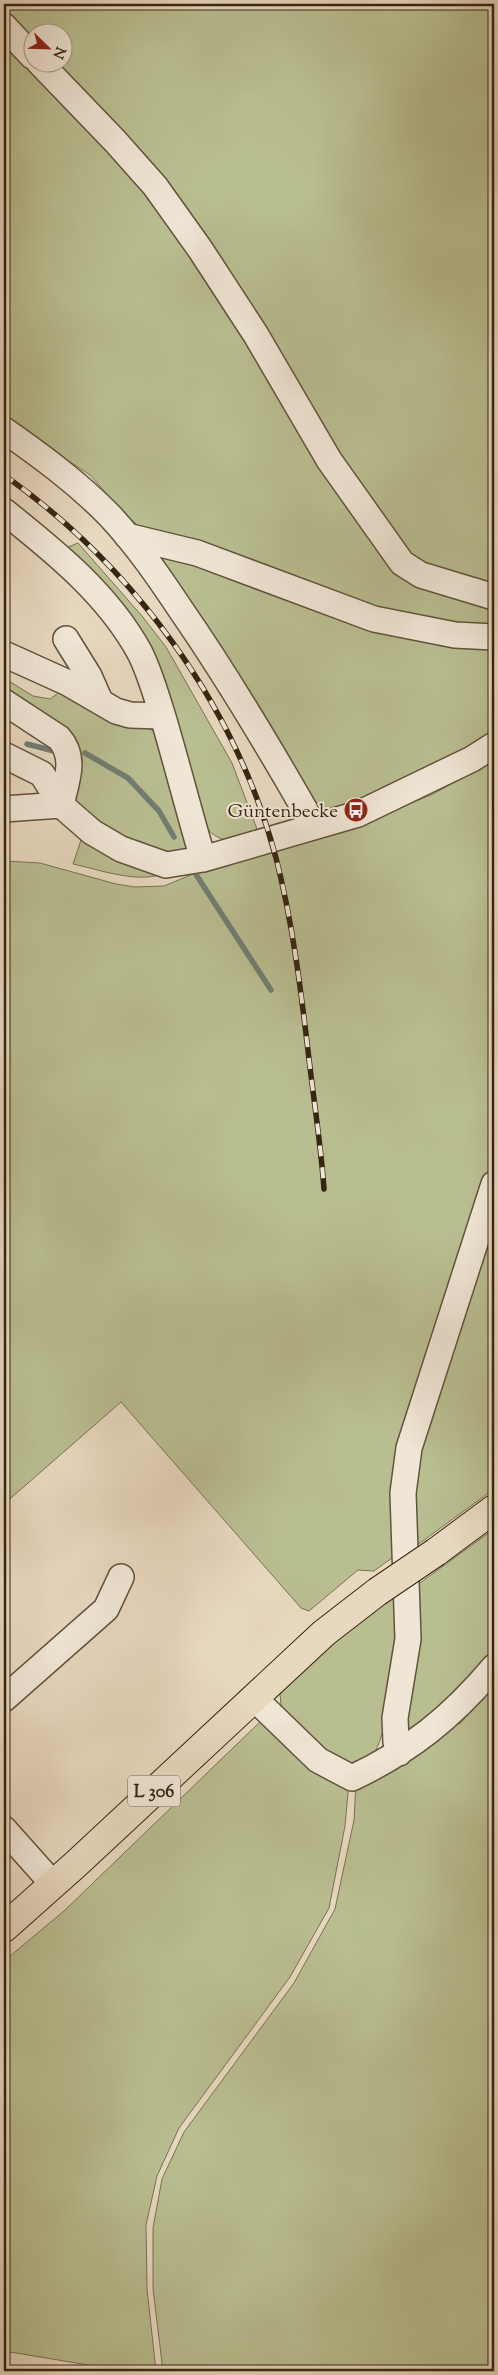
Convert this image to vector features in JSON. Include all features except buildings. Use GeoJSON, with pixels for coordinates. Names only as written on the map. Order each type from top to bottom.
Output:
{"type":"FeatureCollection","features":[{"type":"Feature","properties":{"kind":"main road","name":"L 306"},"geometry":{"type":"LineString","coordinates":[[4,1928],[76,1864],[324,1633],[377,1592],[494,1510]]}},
{"type":"Feature","properties":{"kind":"street"},"geometry":{"type":"LineString","coordinates":[[4,26],[22,45]]}},
{"type":"Feature","properties":{"kind":"street"},"geometry":{"type":"LineString","coordinates":[[49,72],[115,141],[160,194],[200,249],[256,335],[329,460],[402,563],[421,574],[494,597]]}},
{"type":"Feature","properties":{"kind":"street"},"geometry":{"type":"LineString","coordinates":[[4,430],[62,471],[103,509],[149,563],[218,662],[300,802],[310,828]]}},
{"type":"Feature","properties":{"kind":"street"},"geometry":{"type":"LineString","coordinates":[[4,511],[53,550],[96,593],[122,624],[140,653],[153,685],[176,757],[202,860]]}},
{"type":"Feature","properties":{"kind":"street"},"geometry":{"type":"LineString","coordinates":[[127,536],[197,553],[374,619],[455,635],[494,637]]}},
{"type":"Feature","properties":{"kind":"street"},"geometry":{"type":"LineString","coordinates":[[66,638],[89,676],[100,701]]}},
{"type":"Feature","properties":{"kind":"street"},"geometry":{"type":"LineString","coordinates":[[4,654],[66,682],[116,711],[130,715],[162,716]]}},
{"type":"Feature","properties":{"kind":"street"},"geometry":{"type":"LineString","coordinates":[[4,702],[32,719],[66,745],[70,766],[61,805]]}},
{"type":"Feature","properties":{"kind":"street"},"geometry":{"type":"LineString","coordinates":[[4,755],[42,774],[61,805],[92,832],[122,849],[166,865],[202,860],[358,814],[472,759],[494,745]]}},
{"type":"Feature","properties":{"kind":"street"},"geometry":{"type":"LineString","coordinates":[[4,809],[61,805]]}},
{"type":"Feature","properties":{"kind":"street"},"geometry":{"type":"LineString","coordinates":[[400,1752],[396,1742],[395,1718],[408,1639],[403,1493],[409,1448],[494,1184]]}},
{"type":"Feature","properties":{"kind":"street"},"geometry":{"type":"LineString","coordinates":[[4,1699],[106,1609],[121,1577]]}},
{"type":"Feature","properties":{"kind":"street"},"geometry":{"type":"LineString","coordinates":[[254,1698],[318,1760],[352,1778],[400,1752],[444,1721],[468,1698],[494,1667]]}},
{"type":"Feature","properties":{"kind":"street"},"geometry":{"type":"LineString","coordinates":[[4,1829],[53,1884]]}},
{"type":"Feature","properties":{"kind":"green space"},"geometry":{"type":"Polygon","coordinates":[[[4,4],[494,4],[494,590],[405,560],[204,247],[54,72],[72,72],[72,22],[22,22],[22,37],[4,17],[4,4]]]}},
{"type":"Feature","properties":{"kind":"green space"},"geometry":{"type":"Polygon","coordinates":[[[4,34],[22,53],[22,72],[40,72],[151,190],[400,566],[494,601],[494,631],[376,615],[143,530],[124,513],[90,475],[4,418],[4,34]]]}},
{"type":"Feature","properties":{"kind":"green space"},"geometry":{"type":"Polygon","coordinates":[[[78,543],[142,616],[166,647],[232,763],[260,837],[237,841],[224,840],[205,827],[179,732],[63,549],[78,543]]]}},
{"type":"Feature","properties":{"kind":"green space"},"geometry":{"type":"Polygon","coordinates":[[[153,548],[494,640],[494,738],[345,812],[326,812],[317,809],[153,548]]]}},
{"type":"Feature","properties":{"kind":"green space"},"geometry":{"type":"Polygon","coordinates":[[[4,678],[33,696],[50,699],[64,689],[156,732],[189,846],[180,857],[161,859],[72,807],[74,767],[4,695],[4,678]]]}},
{"type":"Feature","properties":{"kind":"green space"},"geometry":{"type":"Polygon","coordinates":[[[494,761],[494,1173],[404,1444],[396,1555],[374,1571],[358,1570],[309,1611],[301,1608],[121,1402],[4,1504],[4,861],[40,863],[116,884],[135,887],[164,886],[210,867],[364,822],[431,795],[494,761]]]}},
{"type":"Feature","properties":{"kind":"green space"},"geometry":{"type":"Polygon","coordinates":[[[84,831],[168,872],[157,876],[133,877],[73,864],[84,831]]]}},
{"type":"Feature","properties":{"kind":"green space"},"geometry":{"type":"Polygon","coordinates":[[[494,1198],[494,1489],[409,1551],[414,1450],[494,1198]]]}},
{"type":"Feature","properties":{"kind":"green space"},"geometry":{"type":"Polygon","coordinates":[[[494,1529],[494,1653],[447,1709],[409,1735],[402,1717],[413,1588],[494,1529]]]}},
{"type":"Feature","properties":{"kind":"green space"},"geometry":{"type":"Polygon","coordinates":[[[401,1597],[390,1702],[379,1742],[372,1758],[349,1766],[332,1762],[282,1715],[280,1694],[283,1686],[332,1639],[390,1598],[401,1597]]]}},
{"type":"Feature","properties":{"kind":"green space"},"geometry":{"type":"Polygon","coordinates":[[[494,1677],[494,2371],[163,2371],[153,2289],[153,2228],[162,2179],[184,2132],[294,1983],[335,1909],[354,1820],[356,1782],[462,1722],[494,1677]]]}},
{"type":"Feature","properties":{"kind":"green space"},"geometry":{"type":"Polygon","coordinates":[[[263,1719],[349,1782],[345,1826],[329,1908],[290,1977],[179,2128],[157,2176],[146,2225],[147,2289],[156,2371],[124,2371],[4,2351],[4,1961],[64,1911],[263,1719]]]}},
{"type":"Feature","properties":{"kind":"waterway","name":"Güntenbecke"},"geometry":{"type":"LineString","coordinates":[[27,744],[54,751]]}},
{"type":"Feature","properties":{"kind":"waterway","name":"Güntenbecke"},"geometry":{"type":"LineString","coordinates":[[85,753],[128,778],[159,811],[174,837]]}},
{"type":"Feature","properties":{"kind":"waterway"},"geometry":{"type":"LineString","coordinates":[[195,873],[271,990]]}},
{"type":"Feature","properties":{"kind":"railway"},"geometry":{"type":"LineString","coordinates":[[4,475],[51,511],[95,552],[136,596],[173,643],[206,693],[234,746],[258,801],[276,858],[287,908],[303,1008],[324,1189]]}},
{"type":"Feature","properties":{"kind":"place","name":"Güntenbecke"},"geometry":{"type":"Point","coordinates":[356,810]}}]}
